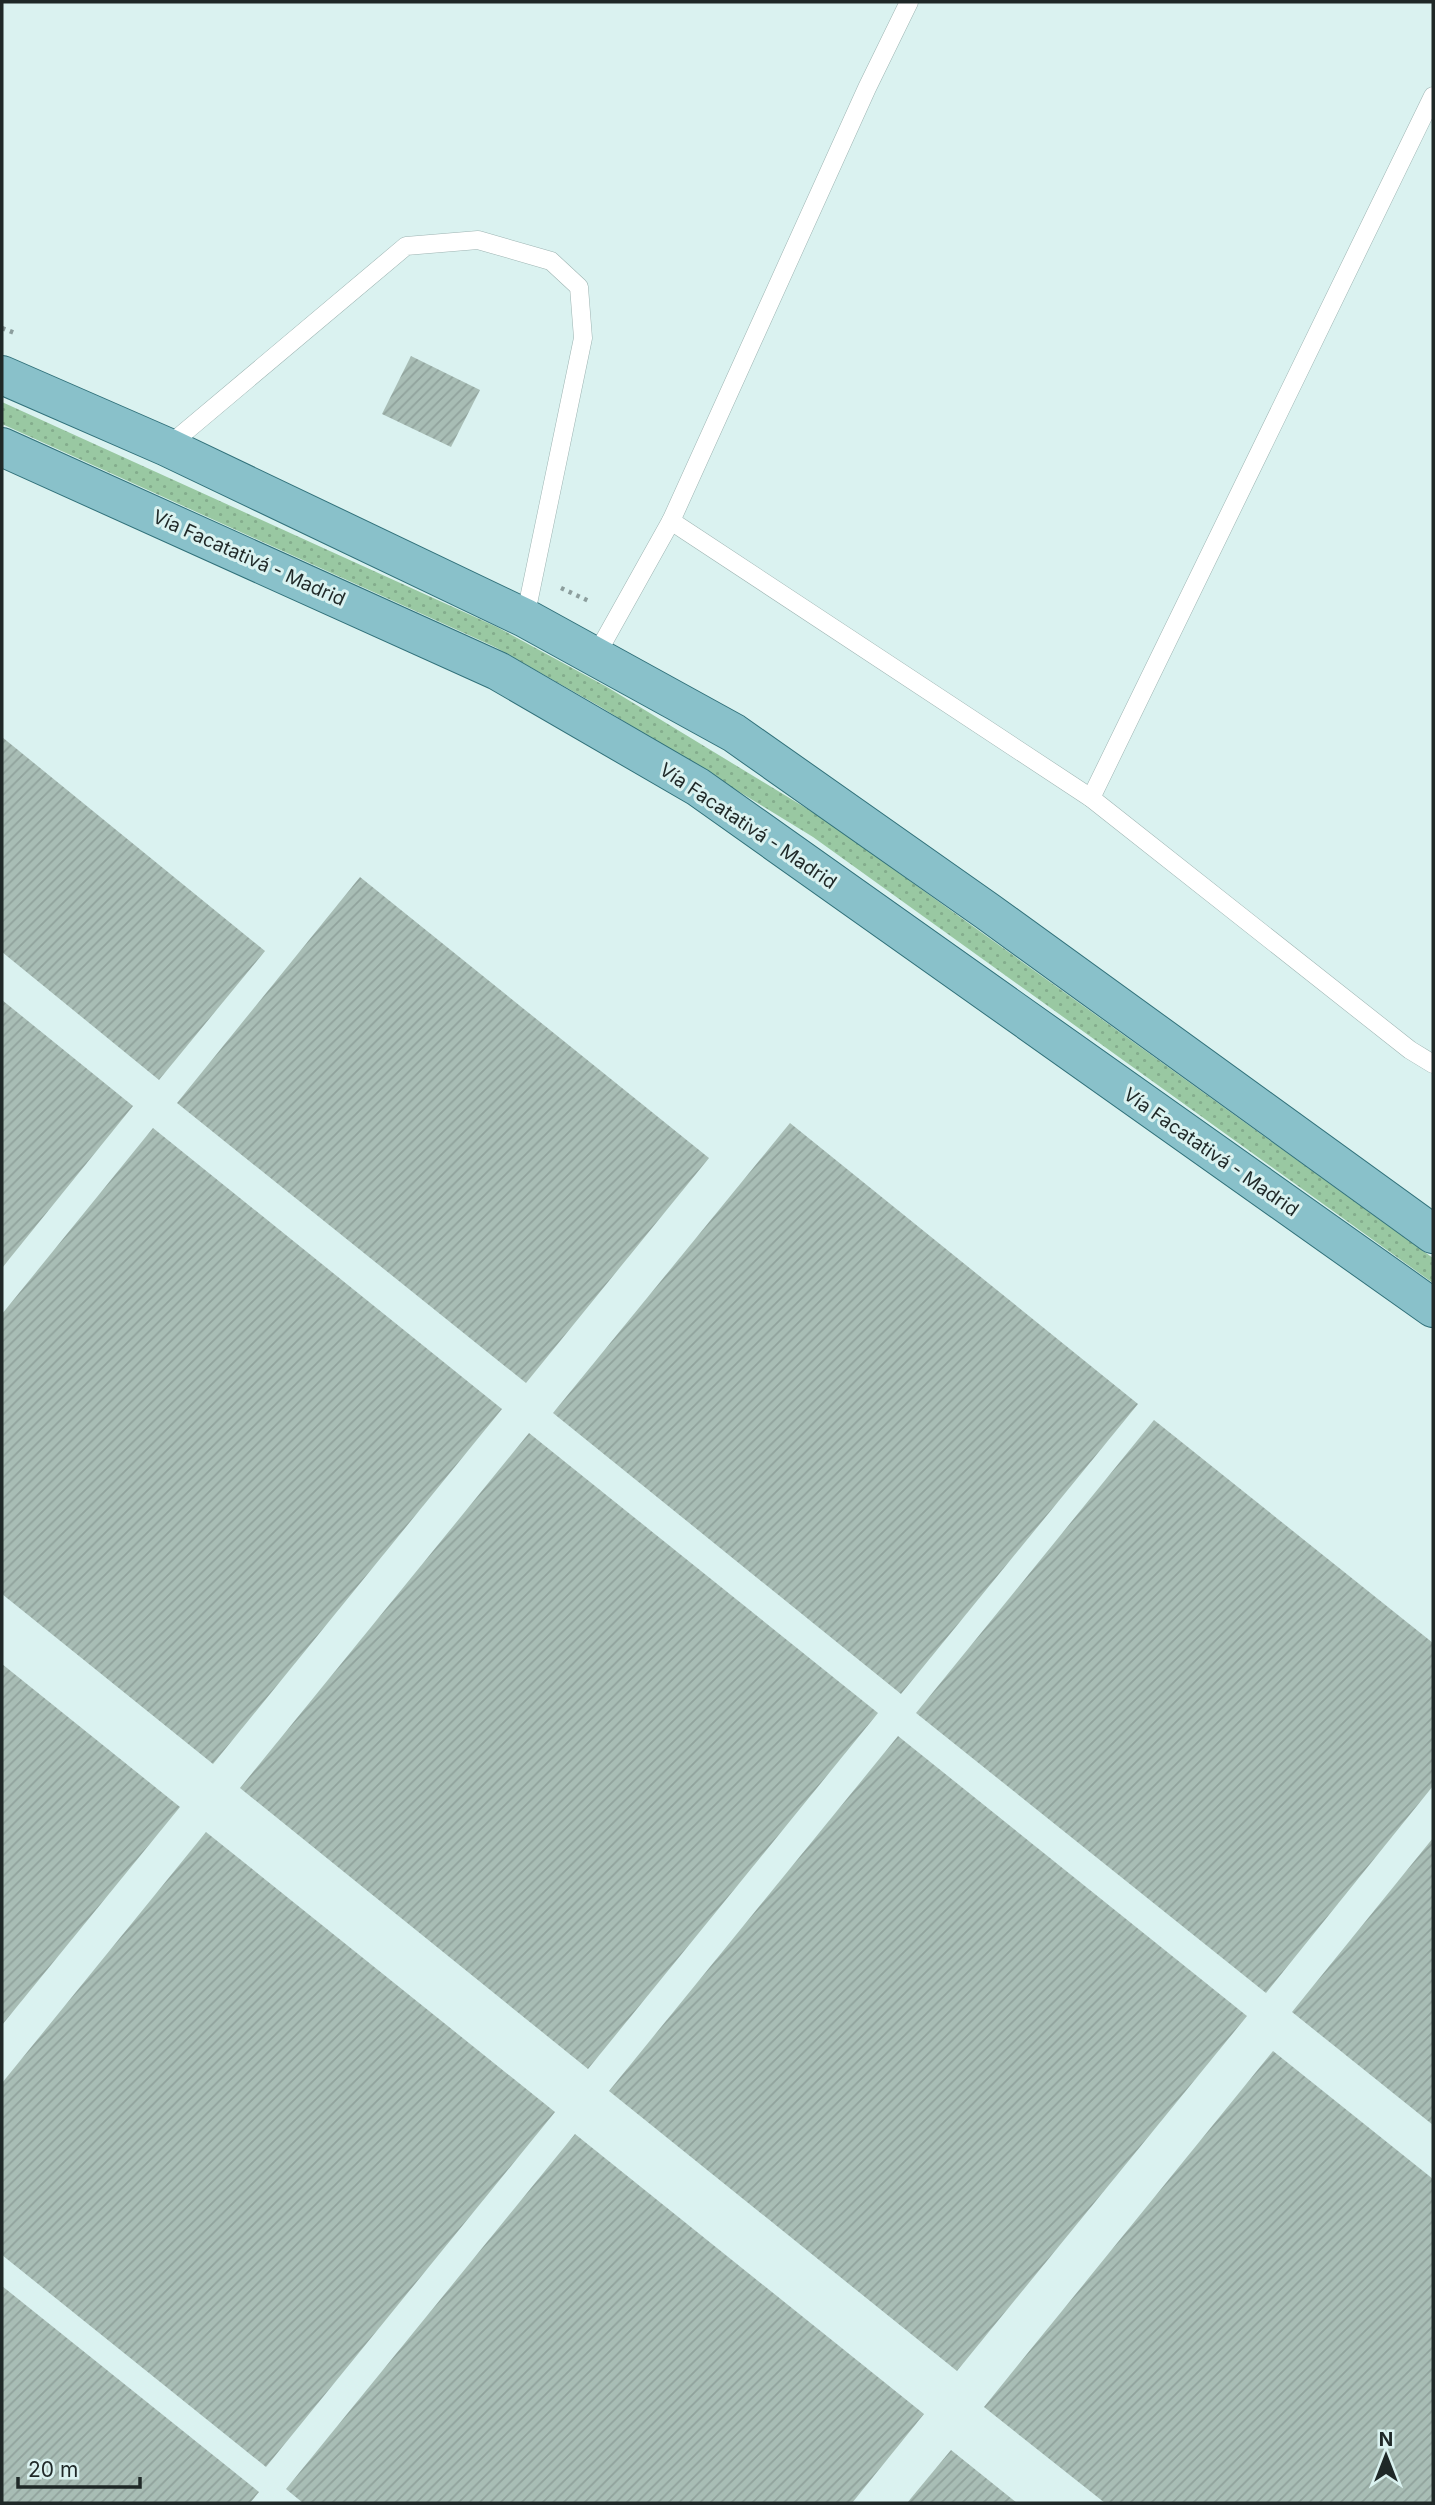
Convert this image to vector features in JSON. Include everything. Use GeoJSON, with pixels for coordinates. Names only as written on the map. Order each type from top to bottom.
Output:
{"type":"FeatureCollection","features":[{"type":"Feature","properties":{"kind":"main road"},"geometry":{"type":"LineString","coordinates":[[2,375],[167,447],[525,618],[734,733],[987,911],[1433,1234]]}},
{"type":"Feature","properties":{"kind":"main road","name":"Vía Facatativá - Madrid"},"geometry":{"type":"LineString","coordinates":[[2,447],[498,671],[698,787],[1433,1308]]}},
{"type":"Feature","properties":{"kind":"lane"},"geometry":{"type":"LineString","coordinates":[[595,657],[671,521],[867,88],[909,2]]}},
{"type":"Feature","properties":{"kind":"lane"},"geometry":{"type":"LineString","coordinates":[[1091,798],[1433,96]]}},
{"type":"Feature","properties":{"kind":"lane"},"geometry":{"type":"LineString","coordinates":[[167,447],[406,246],[478,240],[551,261],[579,287],[583,338],[525,618]]}},
{"type":"Feature","properties":{"kind":"lane"},"geometry":{"type":"LineString","coordinates":[[671,521],[1091,798],[1410,1050],[1433,1064]]}},
{"type":"Feature","properties":{"kind":"green space"},"geometry":{"type":"Polygon","coordinates":[[[2,402],[497,627],[607,687],[824,819],[1433,1258],[1433,1283],[813,837],[599,706],[495,647],[2,424],[2,402]]]}},
{"type":"Feature","properties":{"kind":"building"},"geometry":{"type":"Polygon","coordinates":[[[411,356],[480,390],[451,447],[382,414],[411,356]]]}},
{"type":"Feature","properties":{"kind":"building"},"geometry":{"type":"Polygon","coordinates":[[[2,737],[265,951],[159,1080],[2,952],[2,737]]]}},
{"type":"Feature","properties":{"kind":"building"},"geometry":{"type":"Polygon","coordinates":[[[360,877],[709,1158],[526,1383],[177,1103],[360,877]]]}},
{"type":"Feature","properties":{"kind":"building"},"geometry":{"type":"Polygon","coordinates":[[[2,1000],[133,1106],[2,1268],[2,1000]]]}},
{"type":"Feature","properties":{"kind":"building"},"geometry":{"type":"Polygon","coordinates":[[[790,1123],[1138,1404],[901,1694],[553,1413],[790,1123]]]}},
{"type":"Feature","properties":{"kind":"building"},"geometry":{"type":"Polygon","coordinates":[[[153,1128],[502,1409],[213,1764],[2,1594],[2,1314],[153,1128]]]}},
{"type":"Feature","properties":{"kind":"building"},"geometry":{"type":"Polygon","coordinates":[[[1154,1420],[1433,1643],[1433,1786],[1266,1993],[916,1713],[1154,1420]]]}},
{"type":"Feature","properties":{"kind":"building"},"geometry":{"type":"Polygon","coordinates":[[[529,1433],[878,1713],[588,2069],[240,1788],[529,1433]]]}},
{"type":"Feature","properties":{"kind":"building"},"geometry":{"type":"Polygon","coordinates":[[[2,1664],[180,1807],[2,2025],[2,1664]]]}},
{"type":"Feature","properties":{"kind":"building"},"geometry":{"type":"Polygon","coordinates":[[[898,1736],[1247,2016],[957,2371],[609,2091],[898,1736]]]}},
{"type":"Feature","properties":{"kind":"building"},"geometry":{"type":"Polygon","coordinates":[[[206,1832],[555,2112],[266,2467],[2,2255],[2,2083],[206,1832]]]}},
{"type":"Feature","properties":{"kind":"building"},"geometry":{"type":"Polygon","coordinates":[[[1433,1838],[1433,2125],[1292,2012],[1433,1838]]]}},
{"type":"Feature","properties":{"kind":"building"},"geometry":{"type":"Polygon","coordinates":[[[1273,2051],[1433,2179],[1433,2503],[1105,2503],[984,2407],[1273,2051]]]}},
{"type":"Feature","properties":{"kind":"building"},"geometry":{"type":"Polygon","coordinates":[[[575,2134],[924,2414],[852,2503],[303,2503],[286,2489],[575,2134]]]}},
{"type":"Feature","properties":{"kind":"building"},"geometry":{"type":"Polygon","coordinates":[[[2,2286],[259,2492],[250,2503],[2,2503],[2,2286]]]}},
{"type":"Feature","properties":{"kind":"building"},"geometry":{"type":"Polygon","coordinates":[[[951,2450],[1017,2503],[907,2503],[951,2450]]]}}]}
